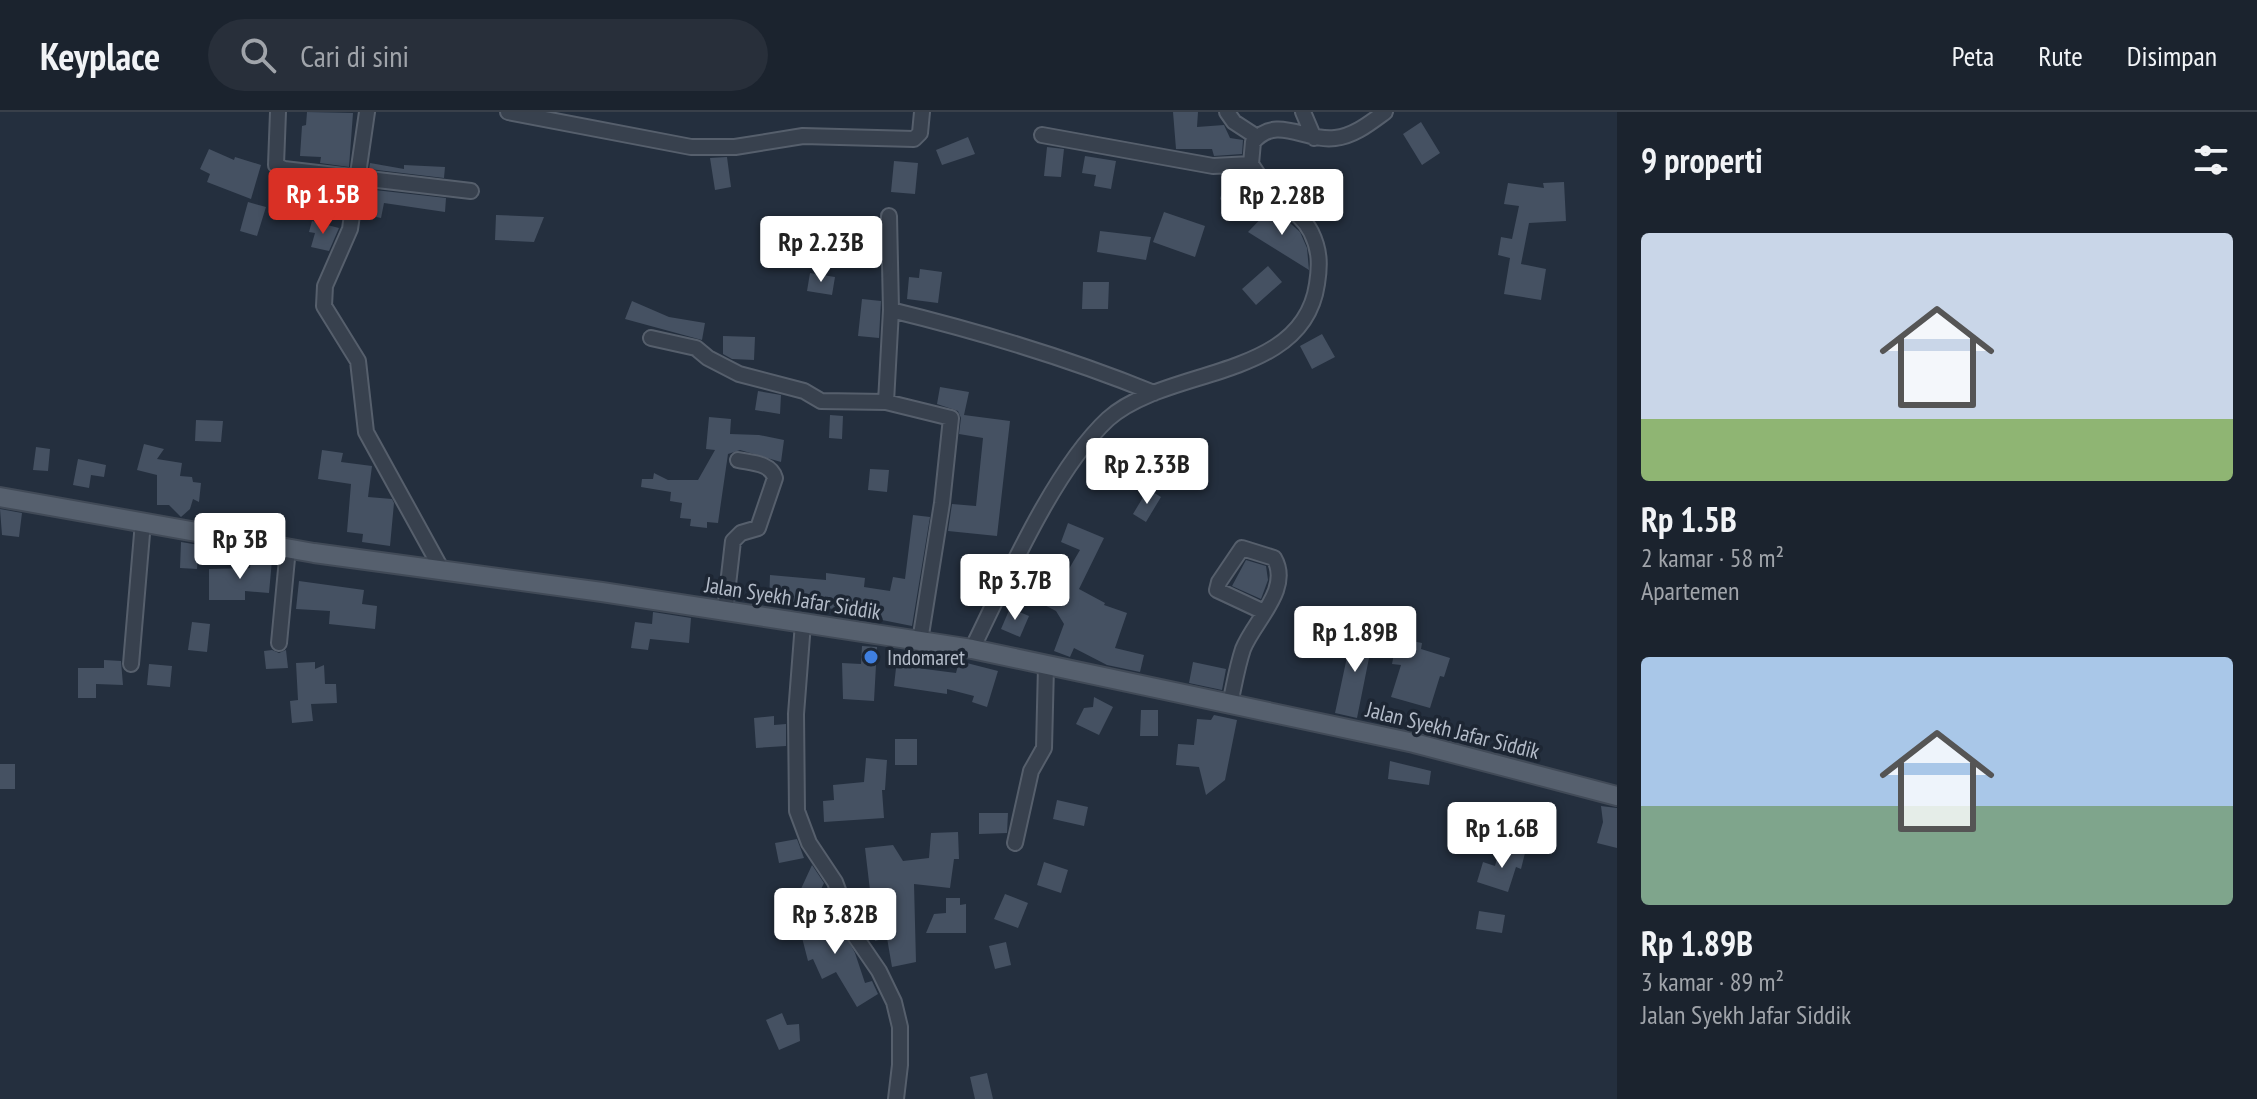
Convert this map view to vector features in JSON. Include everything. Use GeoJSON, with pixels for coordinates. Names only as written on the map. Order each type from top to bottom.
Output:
{"type":"FeatureCollection","features":[{"type":"Feature","properties":{"kind":"main road","name":"Jalan Syekh Jafar Siddik"},"geometry":{"type":"LineString","coordinates":[[0,497],[288,548],[972,649],[1474,757],[1617,796]]}},
{"type":"Feature","properties":{"kind":"street"},"geometry":{"type":"LineString","coordinates":[[278,112],[276,161],[279,167],[471,191]]}},
{"type":"Feature","properties":{"kind":"street"},"geometry":{"type":"LineString","coordinates":[[367,112],[350,229],[325,286],[324,306],[358,361],[366,432],[443,572]]}},
{"type":"Feature","properties":{"kind":"street"},"geometry":{"type":"LineString","coordinates":[[508,112],[691,147],[720,148],[803,136],[914,139],[920,133],[922,112]]}},
{"type":"Feature","properties":{"kind":"street"},"geometry":{"type":"LineString","coordinates":[[1227,112],[1234,122],[1257,137]]}},
{"type":"Feature","properties":{"kind":"street"},"geometry":{"type":"LineString","coordinates":[[1303,112],[1314,138]]}},
{"type":"Feature","properties":{"kind":"street"},"geometry":{"type":"LineString","coordinates":[[972,649],[1032,530],[1072,463],[1106,421],[1135,400],[1268,353],[1297,328],[1312,306],[1318,281],[1319,250],[1302,218],[1279,200],[1251,164],[1251,148],[1257,137],[1277,127],[1314,138],[1348,135],[1385,112]]}},
{"type":"Feature","properties":{"kind":"street"},"geometry":{"type":"LineString","coordinates":[[1042,135],[1183,162],[1213,166],[1251,164]]}},
{"type":"Feature","properties":{"kind":"street"},"geometry":{"type":"LineString","coordinates":[[886,402],[891,310],[889,216]]}},
{"type":"Feature","properties":{"kind":"street"},"geometry":{"type":"LineString","coordinates":[[891,310],[1016,343],[1154,393]]}},
{"type":"Feature","properties":{"kind":"street"},"geometry":{"type":"LineString","coordinates":[[651,338],[696,348],[739,374],[804,391],[821,401],[886,402],[951,418],[942,503],[920,641]]}},
{"type":"Feature","properties":{"kind":"street"},"geometry":{"type":"LineString","coordinates":[[725,611],[733,541],[738,534],[758,528],[775,478],[771,469],[764,465],[738,460]]}},
{"type":"Feature","properties":{"kind":"street"},"geometry":{"type":"LineString","coordinates":[[131,664],[143,522]]}},
{"type":"Feature","properties":{"kind":"street"},"geometry":{"type":"LineString","coordinates":[[279,643],[288,548]]}},
{"type":"Feature","properties":{"kind":"street"},"geometry":{"type":"LineString","coordinates":[[1230,704],[1244,646],[1264,612],[1277,586],[1274,558],[1242,548],[1219,582],[1218,591],[1264,612]]}},
{"type":"Feature","properties":{"kind":"street"},"geometry":{"type":"LineString","coordinates":[[803,623],[796,714],[797,811],[809,843],[835,882],[855,936],[879,971],[894,1002],[900,1027],[896,1099]]}},
{"type":"Feature","properties":{"kind":"street"},"geometry":{"type":"LineString","coordinates":[[1015,843],[1031,771],[1044,748],[1046,666]]}},
{"type":"Feature","properties":{"kind":"building"},"geometry":{"type":"Polygon","coordinates":[[[307,112],[353,113],[349,167],[320,163],[321,157],[300,156],[302,126],[306,125],[307,112]]]}},
{"type":"Feature","properties":{"kind":"building"},"geometry":{"type":"Polygon","coordinates":[[[1173,112],[1198,112],[1197,127],[1224,125],[1230,138],[1243,140],[1242,154],[1214,156],[1212,149],[1176,149],[1173,112]]]}},
{"type":"Feature","properties":{"kind":"building"},"geometry":{"type":"Polygon","coordinates":[[[1421,122],[1440,153],[1422,165],[1403,134],[1421,122]]]}},
{"type":"Feature","properties":{"kind":"building"},"geometry":{"type":"Polygon","coordinates":[[[968,137],[975,154],[942,165],[936,150],[968,137]]]}},
{"type":"Feature","properties":{"kind":"building"},"geometry":{"type":"Polygon","coordinates":[[[1047,147],[1064,149],[1061,177],[1044,176],[1047,147]]]}},
{"type":"Feature","properties":{"kind":"building"},"geometry":{"type":"Polygon","coordinates":[[[209,149],[234,160],[235,157],[261,165],[251,199],[207,182],[210,174],[200,169],[209,149]]]}},
{"type":"Feature","properties":{"kind":"building"},"geometry":{"type":"Polygon","coordinates":[[[1085,156],[1116,161],[1111,189],[1094,186],[1096,175],[1082,173],[1085,156]]]}},
{"type":"Feature","properties":{"kind":"building"},"geometry":{"type":"Polygon","coordinates":[[[727,157],[731,187],[715,190],[710,158],[727,157]]]}},
{"type":"Feature","properties":{"kind":"building"},"geometry":{"type":"Polygon","coordinates":[[[894,161],[918,163],[915,194],[891,192],[894,161]]]}},
{"type":"Feature","properties":{"kind":"building"},"geometry":{"type":"Polygon","coordinates":[[[370,163],[404,169],[404,165],[445,167],[444,178],[369,169],[370,163]]]}},
{"type":"Feature","properties":{"kind":"building"},"geometry":{"type":"Polygon","coordinates":[[[1246,174],[1258,191],[1237,214],[1220,199],[1227,175],[1246,174]]]}},
{"type":"Feature","properties":{"kind":"building"},"geometry":{"type":"Polygon","coordinates":[[[1564,182],[1566,221],[1529,223],[1521,264],[1546,269],[1541,300],[1504,294],[1510,258],[1498,255],[1501,237],[1512,239],[1519,206],[1504,204],[1508,183],[1544,188],[1543,183],[1564,182]]]}},
{"type":"Feature","properties":{"kind":"building"},"geometry":{"type":"Polygon","coordinates":[[[302,183],[346,186],[344,199],[318,193],[316,217],[299,216],[302,183]]]}},
{"type":"Feature","properties":{"kind":"building"},"geometry":{"type":"Polygon","coordinates":[[[366,189],[446,198],[445,212],[384,203],[381,218],[362,214],[366,189]]]}},
{"type":"Feature","properties":{"kind":"building"},"geometry":{"type":"Polygon","coordinates":[[[248,202],[266,207],[257,236],[240,231],[248,202]]]}},
{"type":"Feature","properties":{"kind":"building"},"geometry":{"type":"Polygon","coordinates":[[[1272,207],[1300,232],[1307,248],[1309,270],[1248,232],[1272,207]]]}},
{"type":"Feature","properties":{"kind":"building"},"geometry":{"type":"Polygon","coordinates":[[[1164,212],[1205,226],[1195,257],[1153,242],[1164,212]]]}},
{"type":"Feature","properties":{"kind":"building"},"geometry":{"type":"Polygon","coordinates":[[[496,215],[544,217],[534,242],[495,240],[496,215]]]}},
{"type":"Feature","properties":{"kind":"building"},"geometry":{"type":"Polygon","coordinates":[[[811,217],[819,235],[795,245],[787,228],[811,217]]]}},
{"type":"Feature","properties":{"kind":"building"},"geometry":{"type":"Polygon","coordinates":[[[312,221],[339,228],[329,251],[311,247],[315,233],[309,232],[312,221]]]}},
{"type":"Feature","properties":{"kind":"building"},"geometry":{"type":"Polygon","coordinates":[[[1100,231],[1151,237],[1146,260],[1097,252],[1100,231]]]}},
{"type":"Feature","properties":{"kind":"building"},"geometry":{"type":"Polygon","coordinates":[[[1268,266],[1282,282],[1256,305],[1242,289],[1268,266]]]}},
{"type":"Feature","properties":{"kind":"building"},"geometry":{"type":"Polygon","coordinates":[[[920,269],[942,272],[938,303],[907,299],[909,277],[919,278],[920,269]]]}},
{"type":"Feature","properties":{"kind":"building"},"geometry":{"type":"Polygon","coordinates":[[[810,273],[835,277],[832,295],[807,291],[810,273]]]}},
{"type":"Feature","properties":{"kind":"building"},"geometry":{"type":"Polygon","coordinates":[[[1083,282],[1109,282],[1108,309],[1082,309],[1083,282]]]}},
{"type":"Feature","properties":{"kind":"building"},"geometry":{"type":"Polygon","coordinates":[[[862,299],[881,301],[879,338],[858,336],[862,299]]]}},
{"type":"Feature","properties":{"kind":"building"},"geometry":{"type":"Polygon","coordinates":[[[632,301],[669,317],[705,323],[702,340],[625,319],[632,301]]]}},
{"type":"Feature","properties":{"kind":"building"},"geometry":{"type":"Polygon","coordinates":[[[1322,334],[1335,357],[1312,369],[1300,346],[1322,334]]]}},
{"type":"Feature","properties":{"kind":"building"},"geometry":{"type":"Polygon","coordinates":[[[723,336],[755,337],[754,360],[732,359],[723,354],[723,336]]]}},
{"type":"Feature","properties":{"kind":"building"},"geometry":{"type":"Polygon","coordinates":[[[940,387],[969,392],[964,415],[1010,421],[997,536],[948,531],[952,504],[976,506],[983,438],[959,434],[961,418],[958,411],[937,404],[940,387]]]}},
{"type":"Feature","properties":{"kind":"building"},"geometry":{"type":"Polygon","coordinates":[[[758,391],[781,395],[780,414],[755,410],[758,391]]]}},
{"type":"Feature","properties":{"kind":"building"},"geometry":{"type":"Polygon","coordinates":[[[830,415],[843,416],[842,439],[829,438],[830,415]]]}},
{"type":"Feature","properties":{"kind":"building"},"geometry":{"type":"Polygon","coordinates":[[[709,417],[731,419],[730,434],[784,440],[781,462],[740,450],[728,454],[718,523],[707,522],[707,528],[690,526],[691,519],[680,518],[682,503],[670,501],[671,492],[641,487],[642,479],[653,479],[654,473],[668,480],[698,480],[715,450],[706,449],[709,417]]]}},
{"type":"Feature","properties":{"kind":"building"},"geometry":{"type":"Polygon","coordinates":[[[196,420],[223,421],[221,442],[195,441],[196,420]]]}},
{"type":"Feature","properties":{"kind":"building"},"geometry":{"type":"Polygon","coordinates":[[[144,444],[164,449],[157,459],[182,463],[180,476],[192,477],[193,482],[201,483],[199,502],[193,499],[190,509],[181,517],[169,505],[157,505],[157,475],[137,470],[144,444]]]}},
{"type":"Feature","properties":{"kind":"building"},"geometry":{"type":"Polygon","coordinates":[[[36,447],[50,449],[48,471],[33,470],[36,447]]]}},
{"type":"Feature","properties":{"kind":"building"},"geometry":{"type":"Polygon","coordinates":[[[322,450],[343,453],[341,462],[372,466],[368,497],[392,499],[394,503],[390,546],[362,542],[363,534],[347,532],[351,484],[318,479],[322,450]]]}},
{"type":"Feature","properties":{"kind":"building"},"geometry":{"type":"Polygon","coordinates":[[[78,459],[106,465],[104,477],[91,475],[89,488],[73,485],[78,459]]]}},
{"type":"Feature","properties":{"kind":"building"},"geometry":{"type":"Polygon","coordinates":[[[870,469],[889,470],[887,492],[868,490],[870,469]]]}},
{"type":"Feature","properties":{"kind":"building"},"geometry":{"type":"Polygon","coordinates":[[[1148,489],[1161,497],[1146,522],[1133,514],[1148,489]]]}},
{"type":"Feature","properties":{"kind":"building"},"geometry":{"type":"Polygon","coordinates":[[[0,509],[22,513],[19,537],[2,535],[0,509]]]}},
{"type":"Feature","properties":{"kind":"building"},"geometry":{"type":"Polygon","coordinates":[[[913,515],[930,517],[912,626],[852,614],[852,611],[817,607],[817,612],[805,610],[805,606],[769,604],[770,575],[826,580],[826,573],[865,578],[864,587],[890,591],[893,577],[905,579],[913,515]]]}},
{"type":"Feature","properties":{"kind":"building"},"geometry":{"type":"Polygon","coordinates":[[[1068,523],[1104,538],[1079,589],[1104,605],[1127,613],[1115,648],[1144,655],[1140,672],[1107,665],[1074,648],[1070,657],[1054,651],[1064,624],[1056,611],[1033,599],[1041,583],[1056,591],[1080,550],[1061,542],[1068,523]]]}},
{"type":"Feature","properties":{"kind":"building"},"geometry":{"type":"Polygon","coordinates":[[[181,542],[199,545],[197,569],[180,568],[181,542]]]}},
{"type":"Feature","properties":{"kind":"building"},"geometry":{"type":"Polygon","coordinates":[[[251,558],[272,560],[269,593],[245,591],[245,600],[209,600],[209,569],[250,568],[251,558]]]}},
{"type":"Feature","properties":{"kind":"building"},"geometry":{"type":"Polygon","coordinates":[[[1246,560],[1266,566],[1268,580],[1261,599],[1232,586],[1246,560]]]}},
{"type":"Feature","properties":{"kind":"building"},"geometry":{"type":"Polygon","coordinates":[[[299,581],[364,590],[362,604],[377,606],[375,629],[329,624],[330,611],[296,609],[299,581]]]}},
{"type":"Feature","properties":{"kind":"building"},"geometry":{"type":"Polygon","coordinates":[[[1010,608],[1029,616],[1020,637],[1001,629],[1010,608]]]}},
{"type":"Feature","properties":{"kind":"building"},"geometry":{"type":"Polygon","coordinates":[[[653,612],[691,618],[689,643],[650,639],[648,650],[631,648],[635,622],[652,624],[653,612]]]}},
{"type":"Feature","properties":{"kind":"building"},"geometry":{"type":"Polygon","coordinates":[[[192,622],[210,624],[207,652],[188,650],[192,622]]]}},
{"type":"Feature","properties":{"kind":"building"},"geometry":{"type":"Polygon","coordinates":[[[1353,629],[1374,633],[1357,718],[1335,713],[1353,629]]]}},
{"type":"Feature","properties":{"kind":"building"},"geometry":{"type":"Polygon","coordinates":[[[1397,638],[1422,643],[1421,649],[1450,658],[1444,677],[1440,676],[1430,708],[1391,697],[1401,665],[1392,664],[1397,638]]]}},
{"type":"Feature","properties":{"kind":"building"},"geometry":{"type":"Polygon","coordinates":[[[862,646],[877,647],[874,701],[843,699],[842,663],[861,664],[862,646]]]}},
{"type":"Feature","properties":{"kind":"building"},"geometry":{"type":"Polygon","coordinates":[[[286,650],[288,668],[266,669],[264,651],[279,653],[286,650]]]}},
{"type":"Feature","properties":{"kind":"building"},"geometry":{"type":"Polygon","coordinates":[[[897,659],[918,662],[917,668],[956,673],[959,661],[998,671],[987,707],[972,702],[974,696],[947,689],[947,694],[894,686],[897,659]]]}},
{"type":"Feature","properties":{"kind":"building"},"geometry":{"type":"Polygon","coordinates":[[[104,660],[121,661],[123,685],[96,684],[96,698],[78,698],[78,668],[104,668],[104,660]]]}},
{"type":"Feature","properties":{"kind":"building"},"geometry":{"type":"Polygon","coordinates":[[[315,662],[315,669],[324,665],[325,684],[336,684],[337,703],[311,704],[313,721],[292,723],[290,701],[298,700],[296,663],[315,662]]]}},
{"type":"Feature","properties":{"kind":"building"},"geometry":{"type":"Polygon","coordinates":[[[1193,662],[1226,669],[1222,690],[1189,683],[1193,662]]]}},
{"type":"Feature","properties":{"kind":"building"},"geometry":{"type":"Polygon","coordinates":[[[149,664],[172,666],[170,687],[147,685],[149,664]]]}},
{"type":"Feature","properties":{"kind":"building"},"geometry":{"type":"Polygon","coordinates":[[[1094,697],[1113,707],[1099,735],[1076,724],[1084,708],[1093,707],[1094,697]]]}},
{"type":"Feature","properties":{"kind":"building"},"geometry":{"type":"Polygon","coordinates":[[[1141,710],[1158,710],[1158,736],[1140,736],[1141,710]]]}},
{"type":"Feature","properties":{"kind":"building"},"geometry":{"type":"Polygon","coordinates":[[[1214,715],[1237,720],[1225,780],[1206,795],[1199,767],[1176,765],[1178,744],[1194,745],[1197,719],[1211,720],[1214,715]]]}},
{"type":"Feature","properties":{"kind":"building"},"geometry":{"type":"Polygon","coordinates":[[[774,716],[774,725],[786,724],[786,746],[756,748],[754,718],[774,716]]]}},
{"type":"Feature","properties":{"kind":"building"},"geometry":{"type":"Polygon","coordinates":[[[895,739],[917,739],[917,765],[895,765],[895,739]]]}},
{"type":"Feature","properties":{"kind":"building"},"geometry":{"type":"Polygon","coordinates":[[[866,758],[887,760],[885,790],[882,790],[884,818],[824,822],[823,801],[834,800],[833,785],[864,782],[866,758]]]}},
{"type":"Feature","properties":{"kind":"building"},"geometry":{"type":"Polygon","coordinates":[[[1390,761],[1431,771],[1429,785],[1388,779],[1390,761]]]}},
{"type":"Feature","properties":{"kind":"building"},"geometry":{"type":"Polygon","coordinates":[[[0,764],[15,764],[15,789],[0,789],[0,764]]]}},
{"type":"Feature","properties":{"kind":"building"},"geometry":{"type":"Polygon","coordinates":[[[1057,800],[1088,807],[1084,826],[1053,819],[1057,800]]]}},
{"type":"Feature","properties":{"kind":"building"},"geometry":{"type":"Polygon","coordinates":[[[1601,806],[1617,808],[1617,848],[1597,843],[1603,822],[1601,806]]]}},
{"type":"Feature","properties":{"kind":"building"},"geometry":{"type":"Polygon","coordinates":[[[979,813],[1008,813],[1007,833],[979,834],[979,813]]]}},
{"type":"Feature","properties":{"kind":"building"},"geometry":{"type":"Polygon","coordinates":[[[958,832],[959,859],[954,859],[950,888],[914,884],[916,962],[892,967],[887,938],[875,941],[865,900],[871,899],[865,848],[893,845],[903,861],[929,858],[931,833],[958,832]]]}},
{"type":"Feature","properties":{"kind":"building"},"geometry":{"type":"Polygon","coordinates":[[[797,839],[804,858],[779,863],[775,843],[797,839]]]}},
{"type":"Feature","properties":{"kind":"building"},"geometry":{"type":"Polygon","coordinates":[[[1500,847],[1525,853],[1521,869],[1516,867],[1508,892],[1477,882],[1483,862],[1495,866],[1500,847]]]}},
{"type":"Feature","properties":{"kind":"building"},"geometry":{"type":"Polygon","coordinates":[[[1044,862],[1068,870],[1061,893],[1037,885],[1044,862]]]}},
{"type":"Feature","properties":{"kind":"building"},"geometry":{"type":"Polygon","coordinates":[[[812,865],[824,883],[810,912],[794,904],[812,865]]]}},
{"type":"Feature","properties":{"kind":"building"},"geometry":{"type":"Polygon","coordinates":[[[1005,894],[1028,903],[1018,928],[994,919],[1005,894]]]}},
{"type":"Feature","properties":{"kind":"building"},"geometry":{"type":"Polygon","coordinates":[[[946,898],[960,898],[960,905],[966,904],[966,933],[926,933],[934,914],[946,913],[946,898]]]}},
{"type":"Feature","properties":{"kind":"building"},"geometry":{"type":"Polygon","coordinates":[[[829,911],[834,925],[839,923],[855,953],[865,983],[872,981],[878,994],[857,1007],[836,972],[822,979],[813,959],[808,961],[798,922],[829,911]]]}},
{"type":"Feature","properties":{"kind":"building"},"geometry":{"type":"Polygon","coordinates":[[[1479,911],[1505,915],[1502,933],[1476,929],[1479,911]]]}},
{"type":"Feature","properties":{"kind":"building"},"geometry":{"type":"Polygon","coordinates":[[[1006,942],[1011,965],[995,969],[989,946],[1006,942]]]}},
{"type":"Feature","properties":{"kind":"building"},"geometry":{"type":"Polygon","coordinates":[[[782,1013],[787,1025],[799,1024],[800,1041],[779,1050],[766,1020],[782,1013]]]}},
{"type":"Feature","properties":{"kind":"building"},"geometry":{"type":"Polygon","coordinates":[[[987,1073],[993,1099],[975,1099],[970,1077],[987,1073]]]}},
{"type":"Feature","properties":{"kind":"place","name":"Indomaret"},"geometry":{"type":"Point","coordinates":[871,657]}}]}
